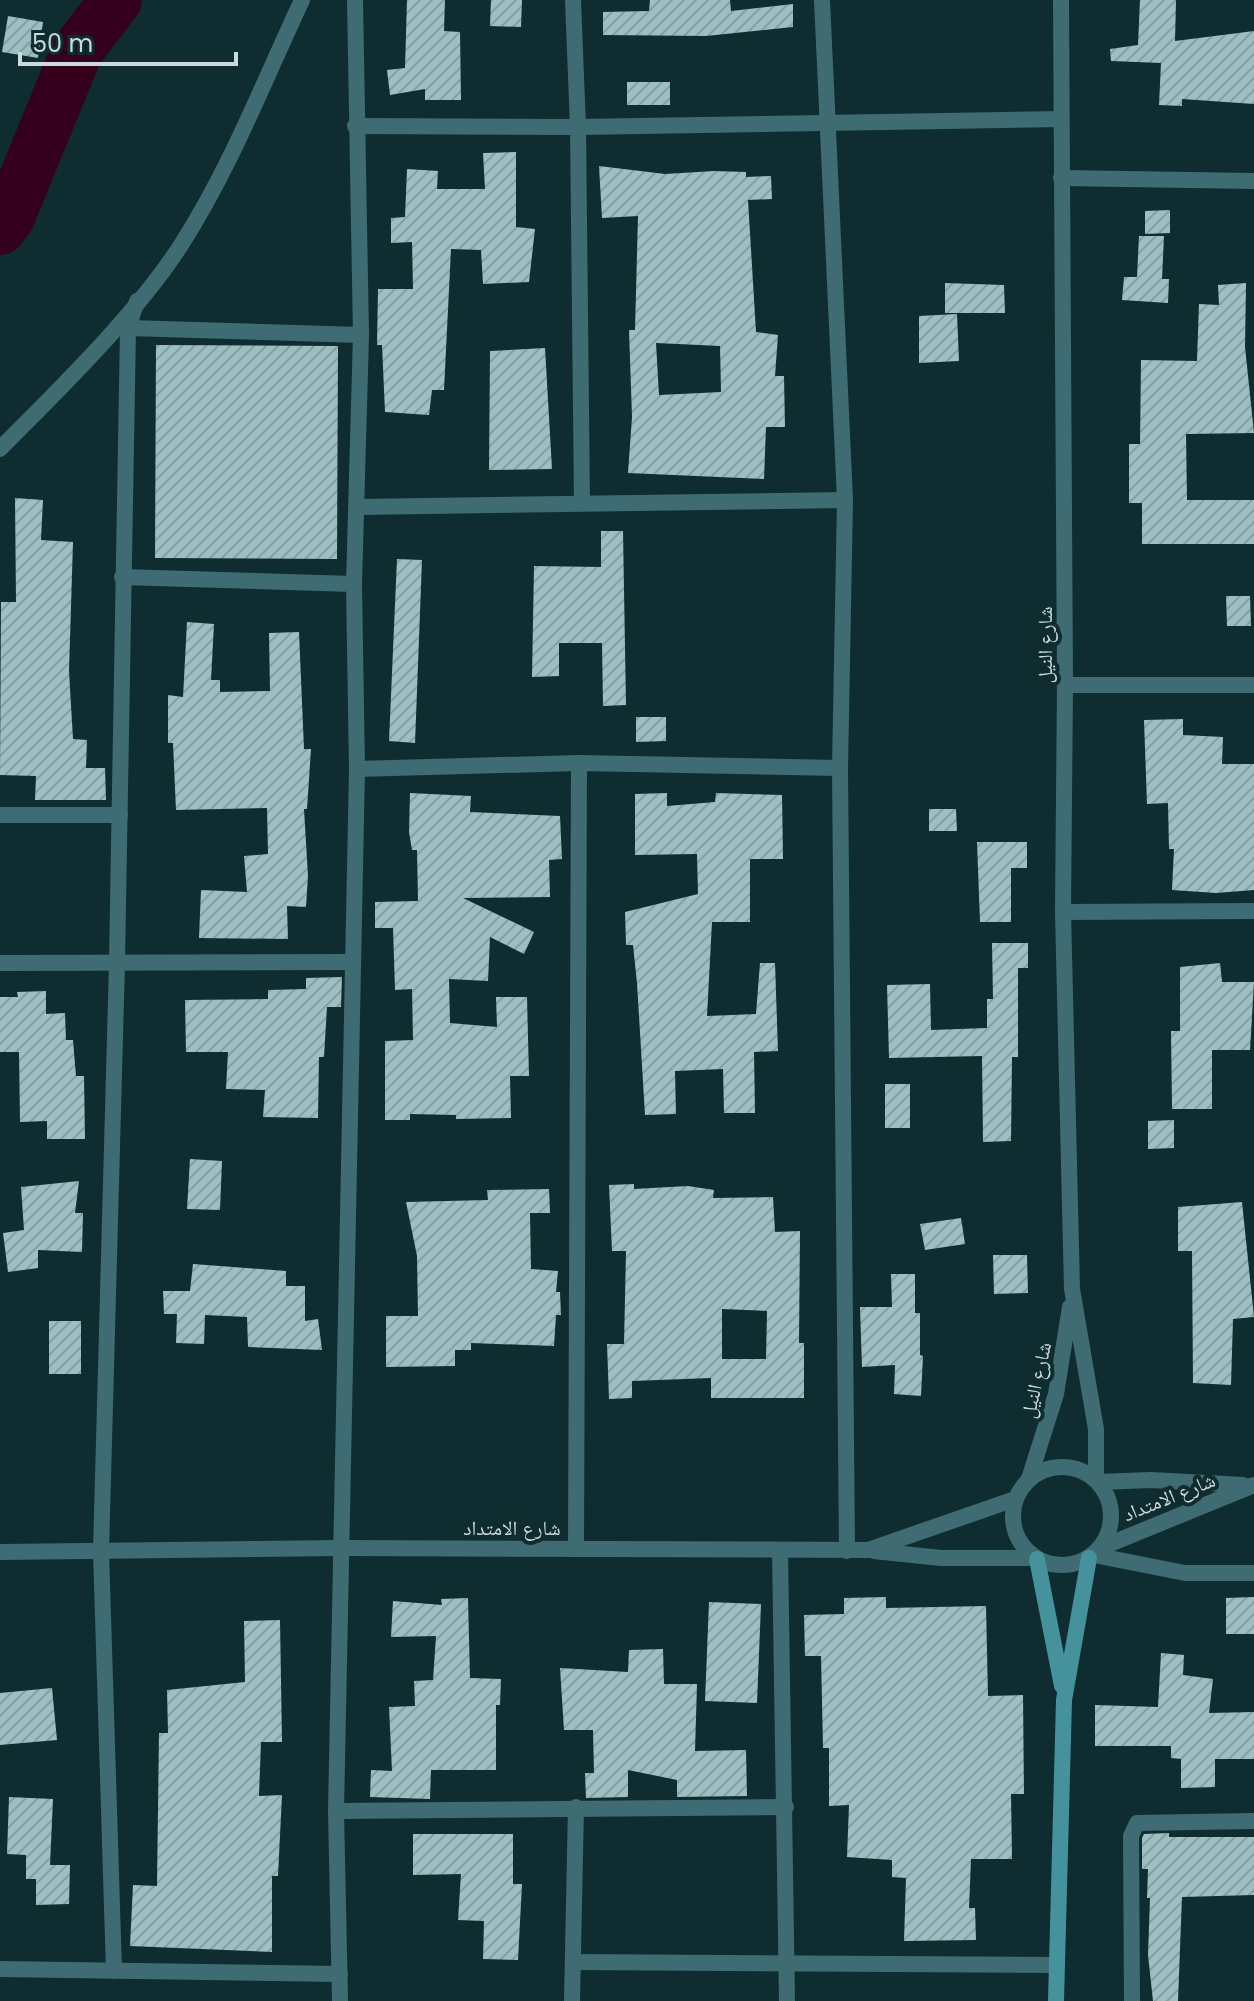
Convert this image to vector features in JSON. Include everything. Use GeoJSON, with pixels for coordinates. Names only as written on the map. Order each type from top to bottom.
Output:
{"type":"FeatureCollection","features":[{"type":"Feature","properties":{"kind":"main road"},"geometry":{"type":"LineString","coordinates":[[1056,2001],[1064,1700],[1094,1554]]}},
{"type":"Feature","properties":{"kind":"main road"},"geometry":{"type":"LineString","coordinates":[[1036,1559],[1064,1700]]}},
{"type":"Feature","properties":{"kind":"street"},"geometry":{"type":"LineString","coordinates":[[0,449],[137,301],[181,245],[213,189],[302,0]]}},
{"type":"Feature","properties":{"kind":"street"},"geometry":{"type":"LineString","coordinates":[[340,2001],[336,1811],[357,769],[354,584],[361,335],[355,0]]}},
{"type":"Feature","properties":{"kind":"street"},"geometry":{"type":"LineString","coordinates":[[573,0],[578,127],[582,502]]}},
{"type":"Feature","properties":{"kind":"street"},"geometry":{"type":"LineString","coordinates":[[822,0],[845,500],[840,768],[847,1551]]}},
{"type":"Feature","properties":{"kind":"street","name":"شارع النيل"},"geometry":{"type":"LineString","coordinates":[[1061,0],[1065,685],[1063,912],[1072,1289],[1096,1429],[1097,1481]]}},
{"type":"Feature","properties":{"kind":"street"},"geometry":{"type":"LineString","coordinates":[[355,126],[578,127],[1061,119]]}},
{"type":"Feature","properties":{"kind":"street"},"geometry":{"type":"LineString","coordinates":[[1061,178],[1254,181]]}},
{"type":"Feature","properties":{"kind":"street"},"geometry":{"type":"LineString","coordinates":[[114,1971],[101,1551],[117,963],[128,328],[137,301]]}},
{"type":"Feature","properties":{"kind":"street"},"geometry":{"type":"LineString","coordinates":[[128,328],[361,335]]}},
{"type":"Feature","properties":{"kind":"street"},"geometry":{"type":"LineString","coordinates":[[357,507],[845,500]]}},
{"type":"Feature","properties":{"kind":"street"},"geometry":{"type":"LineString","coordinates":[[122,577],[354,584]]}},
{"type":"Feature","properties":{"kind":"street"},"geometry":{"type":"LineString","coordinates":[[1065,685],[1254,685]]}},
{"type":"Feature","properties":{"kind":"street"},"geometry":{"type":"LineString","coordinates":[[357,769],[579,763],[840,768]]}},
{"type":"Feature","properties":{"kind":"street"},"geometry":{"type":"LineString","coordinates":[[576,1549],[579,763]]}},
{"type":"Feature","properties":{"kind":"street"},"geometry":{"type":"LineString","coordinates":[[0,815],[120,815]]}},
{"type":"Feature","properties":{"kind":"street"},"geometry":{"type":"LineString","coordinates":[[1063,912],[1254,911]]}},
{"type":"Feature","properties":{"kind":"street"},"geometry":{"type":"LineString","coordinates":[[0,963],[351,962]]}},
{"type":"Feature","properties":{"kind":"street","name":"شارع النيل"},"geometry":{"type":"LineString","coordinates":[[1029,1479],[1056,1394],[1072,1289]]}},
{"type":"Feature","properties":{"kind":"street"},"geometry":{"type":"LineString","coordinates":[[868,1550],[941,1558],[1036,1559],[1054,1566],[1072,1565],[1094,1554],[1112,1522],[1106,1494],[1097,1481],[1070,1467],[1041,1471],[1029,1479],[1015,1499],[1013,1521],[1020,1542],[1036,1559]]}},
{"type":"Feature","properties":{"kind":"street"},"geometry":{"type":"LineString","coordinates":[[1097,1481],[1252,1485]]}},
{"type":"Feature","properties":{"kind":"street","name":"شارع الامتداد"},"geometry":{"type":"LineString","coordinates":[[1094,1554],[1252,1485]]}},
{"type":"Feature","properties":{"kind":"street","name":"شارع الامتداد"},"geometry":{"type":"LineString","coordinates":[[0,1552],[342,1548],[868,1550],[1015,1499]]}},
{"type":"Feature","properties":{"kind":"street"},"geometry":{"type":"LineString","coordinates":[[780,1551],[787,2001]]}},
{"type":"Feature","properties":{"kind":"street"},"geometry":{"type":"LineString","coordinates":[[1094,1554],[1185,1573],[1254,1573]]}},
{"type":"Feature","properties":{"kind":"street"},"geometry":{"type":"LineString","coordinates":[[572,2001],[576,1807]]}},
{"type":"Feature","properties":{"kind":"street"},"geometry":{"type":"LineString","coordinates":[[336,1811],[786,1807]]}},
{"type":"Feature","properties":{"kind":"street"},"geometry":{"type":"LineString","coordinates":[[1132,2001],[1131,1836],[1137,1823],[1254,1821]]}},
{"type":"Feature","properties":{"kind":"street"},"geometry":{"type":"LineString","coordinates":[[574,1962],[1056,1965]]}},
{"type":"Feature","properties":{"kind":"street"},"geometry":{"type":"LineString","coordinates":[[0,1969],[340,1974]]}},
{"type":"Feature","properties":{"kind":"building"},"geometry":{"type":"Polygon","coordinates":[[[407,0],[445,0],[444,31],[460,32],[461,100],[425,100],[425,89],[390,95],[387,70],[405,68],[407,0]]]}},
{"type":"Feature","properties":{"kind":"building"},"geometry":{"type":"Polygon","coordinates":[[[491,0],[522,0],[521,27],[490,26],[491,0]]]}},
{"type":"Feature","properties":{"kind":"building"},"geometry":{"type":"Polygon","coordinates":[[[650,0],[730,0],[731,11],[793,4],[793,27],[706,36],[603,35],[603,12],[649,11],[650,0]]]}},
{"type":"Feature","properties":{"kind":"building"},"geometry":{"type":"Polygon","coordinates":[[[1140,0],[1176,0],[1175,41],[1254,31],[1254,104],[1182,99],[1182,106],[1159,105],[1161,63],[1111,61],[1110,49],[1138,45],[1140,0]]]}},
{"type":"Feature","properties":{"kind":"building"},"geometry":{"type":"Polygon","coordinates":[[[8,16],[43,22],[38,58],[2,52],[8,16]]]}},
{"type":"Feature","properties":{"kind":"building"},"geometry":{"type":"Polygon","coordinates":[[[627,82],[670,82],[670,105],[627,105],[627,82]]]}},
{"type":"Feature","properties":{"kind":"building"},"geometry":{"type":"Polygon","coordinates":[[[516,152],[516,227],[535,229],[529,282],[483,284],[481,250],[451,249],[444,390],[432,390],[429,415],[385,412],[382,345],[377,345],[378,289],[413,289],[412,242],[391,243],[391,218],[405,217],[407,169],[438,171],[437,189],[485,189],[483,153],[516,152]]]}},
{"type":"Feature","properties":{"kind":"building"},"geometry":{"type":"Polygon","coordinates":[[[599,166],[665,174],[714,171],[746,172],[746,177],[771,176],[772,199],[748,200],[756,332],[778,335],[775,376],[784,376],[785,427],[766,427],[764,479],[628,473],[632,417],[629,330],[635,330],[638,216],[602,218],[599,166]],[[656,343],[659,395],[721,392],[720,346],[656,343]]]}},
{"type":"Feature","properties":{"kind":"building"},"geometry":{"type":"Polygon","coordinates":[[[1170,210],[1170,233],[1145,234],[1145,211],[1170,210]]]}},
{"type":"Feature","properties":{"kind":"building"},"geometry":{"type":"Polygon","coordinates":[[[1139,236],[1164,236],[1162,279],[1169,279],[1168,303],[1122,300],[1124,277],[1137,277],[1139,236]]]}},
{"type":"Feature","properties":{"kind":"building"},"geometry":{"type":"Polygon","coordinates":[[[945,283],[1004,285],[1005,313],[945,313],[945,283]]]}},
{"type":"Feature","properties":{"kind":"building"},"geometry":{"type":"Polygon","coordinates":[[[1246,283],[1245,347],[1254,433],[1186,434],[1187,500],[1254,500],[1254,544],[1142,544],[1142,503],[1129,503],[1129,444],[1140,444],[1141,360],[1197,361],[1199,304],[1219,305],[1218,285],[1246,283]]]}},
{"type":"Feature","properties":{"kind":"building"},"geometry":{"type":"Polygon","coordinates":[[[957,314],[959,361],[919,363],[919,316],[957,314]]]}},
{"type":"Feature","properties":{"kind":"building"},"geometry":{"type":"Polygon","coordinates":[[[156,345],[338,346],[337,559],[155,558],[156,345]]]}},
{"type":"Feature","properties":{"kind":"building"},"geometry":{"type":"Polygon","coordinates":[[[545,348],[552,469],[489,470],[490,351],[545,348]]]}},
{"type":"Feature","properties":{"kind":"building"},"geometry":{"type":"Polygon","coordinates":[[[15,498],[43,500],[41,540],[73,542],[69,671],[73,739],[87,740],[86,768],[105,768],[106,800],[35,800],[36,776],[0,775],[1,602],[16,602],[15,498]]]}},
{"type":"Feature","properties":{"kind":"building"},"geometry":{"type":"Polygon","coordinates":[[[601,531],[623,531],[626,705],[603,706],[602,643],[559,643],[559,676],[532,677],[534,566],[601,567],[601,531]]]}},
{"type":"Feature","properties":{"kind":"building"},"geometry":{"type":"Polygon","coordinates":[[[397,559],[422,560],[415,743],[389,741],[397,559]]]}},
{"type":"Feature","properties":{"kind":"building"},"geometry":{"type":"Polygon","coordinates":[[[1226,596],[1250,596],[1251,626],[1227,626],[1226,596]]]}},
{"type":"Feature","properties":{"kind":"building"},"geometry":{"type":"Polygon","coordinates":[[[187,622],[214,624],[211,680],[220,680],[220,692],[270,691],[269,633],[299,632],[304,749],[311,749],[307,809],[304,809],[308,876],[306,907],[287,906],[288,939],[199,938],[201,890],[247,892],[244,856],[268,854],[267,808],[176,810],[173,743],[168,743],[168,695],[183,697],[187,622]]]}},
{"type":"Feature","properties":{"kind":"building"},"geometry":{"type":"Polygon","coordinates":[[[636,717],[666,717],[666,741],[636,742],[636,717]]]}},
{"type":"Feature","properties":{"kind":"building"},"geometry":{"type":"Polygon","coordinates":[[[1183,719],[1183,735],[1223,737],[1222,764],[1254,764],[1254,890],[1216,893],[1172,890],[1174,849],[1169,849],[1168,803],[1147,804],[1144,720],[1183,719]]]}},
{"type":"Feature","properties":{"kind":"building"},"geometry":{"type":"Polygon","coordinates":[[[410,793],[471,796],[470,812],[560,816],[562,859],[549,860],[550,897],[463,898],[534,932],[524,954],[490,937],[488,981],[449,979],[450,1023],[497,1027],[496,997],[527,997],[529,1076],[510,1076],[511,1118],[456,1119],[456,1115],[410,1114],[410,1120],[385,1120],[385,1041],[413,1040],[412,989],[395,990],[393,928],[375,928],[375,902],[418,901],[417,850],[412,850],[409,832],[410,793]]]}},
{"type":"Feature","properties":{"kind":"building"},"geometry":{"type":"Polygon","coordinates":[[[667,793],[667,806],[715,802],[716,793],[782,795],[783,859],[750,859],[750,922],[712,922],[707,1016],[756,1014],[760,963],[775,963],[778,1051],[754,1052],[755,1113],[724,1113],[723,1069],[675,1071],[676,1114],[645,1115],[637,983],[633,945],[626,945],[625,912],[698,894],[697,854],[635,855],[635,794],[667,793]]]}},
{"type":"Feature","properties":{"kind":"building"},"geometry":{"type":"Polygon","coordinates":[[[929,809],[956,809],[957,831],[929,831],[929,809]]]}},
{"type":"Feature","properties":{"kind":"building"},"geometry":{"type":"Polygon","coordinates":[[[977,842],[1027,842],[1027,868],[1011,868],[1011,922],[980,922],[977,842]]]}},
{"type":"Feature","properties":{"kind":"building"},"geometry":{"type":"Polygon","coordinates":[[[992,943],[1028,943],[1028,968],[1018,968],[1018,1057],[1012,1057],[1011,1141],[983,1142],[982,1056],[889,1058],[887,985],[930,984],[931,1030],[987,1028],[987,999],[993,999],[992,943]]]}},
{"type":"Feature","properties":{"kind":"building"},"geometry":{"type":"Polygon","coordinates":[[[1220,963],[1222,982],[1254,982],[1250,1050],[1212,1050],[1212,1109],[1172,1109],[1171,1031],[1180,1031],[1180,967],[1220,963]]]}},
{"type":"Feature","properties":{"kind":"building"},"geometry":{"type":"Polygon","coordinates":[[[342,977],[341,1007],[327,1007],[324,1057],[319,1057],[318,1118],[263,1117],[265,1090],[226,1089],[228,1052],[186,1052],[185,1000],[268,999],[268,990],[306,989],[306,978],[342,977]]]}},
{"type":"Feature","properties":{"kind":"building"},"geometry":{"type":"Polygon","coordinates":[[[46,991],[46,1014],[65,1013],[66,1040],[73,1040],[76,1076],[84,1076],[85,1139],[47,1139],[47,1121],[20,1122],[19,1052],[0,1052],[0,997],[18,997],[17,992],[46,991]]]}},
{"type":"Feature","properties":{"kind":"building"},"geometry":{"type":"Polygon","coordinates":[[[885,1084],[910,1084],[910,1128],[885,1128],[885,1084]]]}},
{"type":"Feature","properties":{"kind":"building"},"geometry":{"type":"Polygon","coordinates":[[[1174,1120],[1174,1148],[1148,1149],[1148,1121],[1174,1120]]]}},
{"type":"Feature","properties":{"kind":"building"},"geometry":{"type":"Polygon","coordinates":[[[190,1159],[222,1161],[220,1210],[187,1209],[190,1159]]]}},
{"type":"Feature","properties":{"kind":"building"},"geometry":{"type":"Polygon","coordinates":[[[79,1181],[75,1213],[83,1213],[82,1252],[38,1250],[38,1268],[8,1272],[3,1233],[24,1230],[21,1187],[79,1181]]]}},
{"type":"Feature","properties":{"kind":"building"},"geometry":{"type":"Polygon","coordinates":[[[634,1184],[634,1189],[688,1186],[714,1190],[713,1198],[773,1197],[775,1232],[800,1231],[799,1343],[804,1343],[804,1398],[711,1398],[711,1378],[632,1381],[632,1398],[609,1399],[607,1344],[624,1344],[626,1251],[612,1251],[609,1185],[634,1184]],[[722,1309],[722,1359],[766,1359],[767,1311],[722,1309]]]}},
{"type":"Feature","properties":{"kind":"building"},"geometry":{"type":"Polygon","coordinates":[[[549,1189],[550,1213],[530,1213],[531,1269],[558,1271],[556,1292],[560,1292],[561,1315],[556,1315],[554,1346],[471,1343],[471,1350],[455,1350],[455,1366],[386,1367],[386,1316],[418,1316],[417,1256],[406,1202],[488,1200],[487,1190],[549,1189]]]}},
{"type":"Feature","properties":{"kind":"building"},"geometry":{"type":"Polygon","coordinates":[[[1242,1202],[1254,1317],[1233,1319],[1231,1385],[1193,1383],[1192,1251],[1178,1251],[1178,1207],[1242,1202]]]}},
{"type":"Feature","properties":{"kind":"building"},"geometry":{"type":"Polygon","coordinates":[[[961,1218],[965,1244],[925,1250],[920,1224],[961,1218]]]}},
{"type":"Feature","properties":{"kind":"building"},"geometry":{"type":"Polygon","coordinates":[[[993,1255],[1027,1255],[1028,1293],[994,1294],[993,1255]]]}},
{"type":"Feature","properties":{"kind":"building"},"geometry":{"type":"Polygon","coordinates":[[[193,1264],[286,1271],[286,1286],[305,1286],[305,1321],[318,1319],[322,1350],[248,1347],[247,1317],[205,1315],[204,1344],[176,1343],[177,1314],[164,1314],[163,1291],[190,1291],[193,1264]]]}},
{"type":"Feature","properties":{"kind":"building"},"geometry":{"type":"Polygon","coordinates":[[[891,1274],[915,1274],[915,1313],[920,1313],[920,1355],[923,1356],[921,1396],[894,1394],[895,1365],[862,1367],[860,1307],[892,1307],[891,1274]]]}},
{"type":"Feature","properties":{"kind":"building"},"geometry":{"type":"Polygon","coordinates":[[[49,1321],[81,1321],[81,1374],[49,1374],[49,1321]]]}},
{"type":"Feature","properties":{"kind":"building"},"geometry":{"type":"Polygon","coordinates":[[[886,1597],[886,1608],[986,1606],[988,1696],[1023,1695],[1024,1794],[1011,1794],[1012,1859],[971,1859],[969,1908],[975,1908],[976,1940],[904,1941],[906,1878],[892,1877],[892,1860],[847,1857],[849,1805],[829,1806],[829,1748],[823,1748],[821,1656],[805,1656],[804,1615],[844,1614],[844,1598],[886,1597]]]}},
{"type":"Feature","properties":{"kind":"building"},"geometry":{"type":"Polygon","coordinates":[[[1254,1597],[1254,1634],[1226,1634],[1226,1598],[1254,1597]]]}},
{"type":"Feature","properties":{"kind":"building"},"geometry":{"type":"Polygon","coordinates":[[[468,1598],[470,1678],[501,1679],[500,1705],[496,1705],[496,1770],[431,1770],[430,1799],[370,1797],[371,1770],[392,1771],[389,1707],[415,1706],[414,1681],[433,1680],[436,1636],[391,1637],[393,1601],[442,1605],[441,1599],[468,1598]]]}},
{"type":"Feature","properties":{"kind":"building"},"geometry":{"type":"Polygon","coordinates":[[[709,1602],[761,1604],[757,1703],[705,1701],[709,1602]]]}},
{"type":"Feature","properties":{"kind":"building"},"geometry":{"type":"Polygon","coordinates":[[[280,1620],[282,1742],[261,1742],[259,1796],[282,1795],[278,1876],[272,1876],[272,1952],[130,1946],[133,1885],[157,1886],[159,1733],[168,1733],[167,1690],[245,1682],[244,1621],[280,1620]]]}},
{"type":"Feature","properties":{"kind":"building"},"geometry":{"type":"Polygon","coordinates":[[[663,1649],[664,1684],[697,1684],[695,1751],[746,1750],[747,1796],[677,1797],[677,1780],[628,1770],[628,1797],[586,1798],[585,1773],[594,1773],[593,1730],[564,1730],[560,1668],[628,1672],[629,1650],[663,1649]]]}},
{"type":"Feature","properties":{"kind":"building"},"geometry":{"type":"Polygon","coordinates":[[[1161,1653],[1184,1655],[1183,1675],[1213,1679],[1209,1713],[1254,1712],[1254,1759],[1215,1759],[1215,1787],[1181,1788],[1181,1759],[1171,1758],[1171,1746],[1095,1746],[1095,1705],[1158,1707],[1161,1653]]]}},
{"type":"Feature","properties":{"kind":"building"},"geometry":{"type":"Polygon","coordinates":[[[52,1688],[57,1740],[0,1745],[0,1693],[52,1688]]]}},
{"type":"Feature","properties":{"kind":"building"},"geometry":{"type":"Polygon","coordinates":[[[9,1797],[53,1799],[50,1865],[70,1865],[69,1904],[36,1905],[36,1879],[26,1879],[26,1855],[7,1854],[9,1797]]]}},
{"type":"Feature","properties":{"kind":"building"},"geometry":{"type":"Polygon","coordinates":[[[1169,1833],[1169,1837],[1254,1837],[1254,1895],[1182,1897],[1178,2001],[1153,2001],[1148,1955],[1150,1898],[1147,1898],[1148,1869],[1142,1869],[1142,1838],[1144,1834],[1169,1833]]]}},
{"type":"Feature","properties":{"kind":"building"},"geometry":{"type":"Polygon","coordinates":[[[413,1834],[513,1834],[513,1884],[522,1884],[518,1960],[483,1959],[484,1921],[458,1920],[461,1874],[413,1875],[413,1834]]]}},
{"type":"Feature","properties":{"kind":"waterway"},"geometry":{"type":"LineString","coordinates":[[0,229],[9,217],[77,51],[116,0]]}}]}
